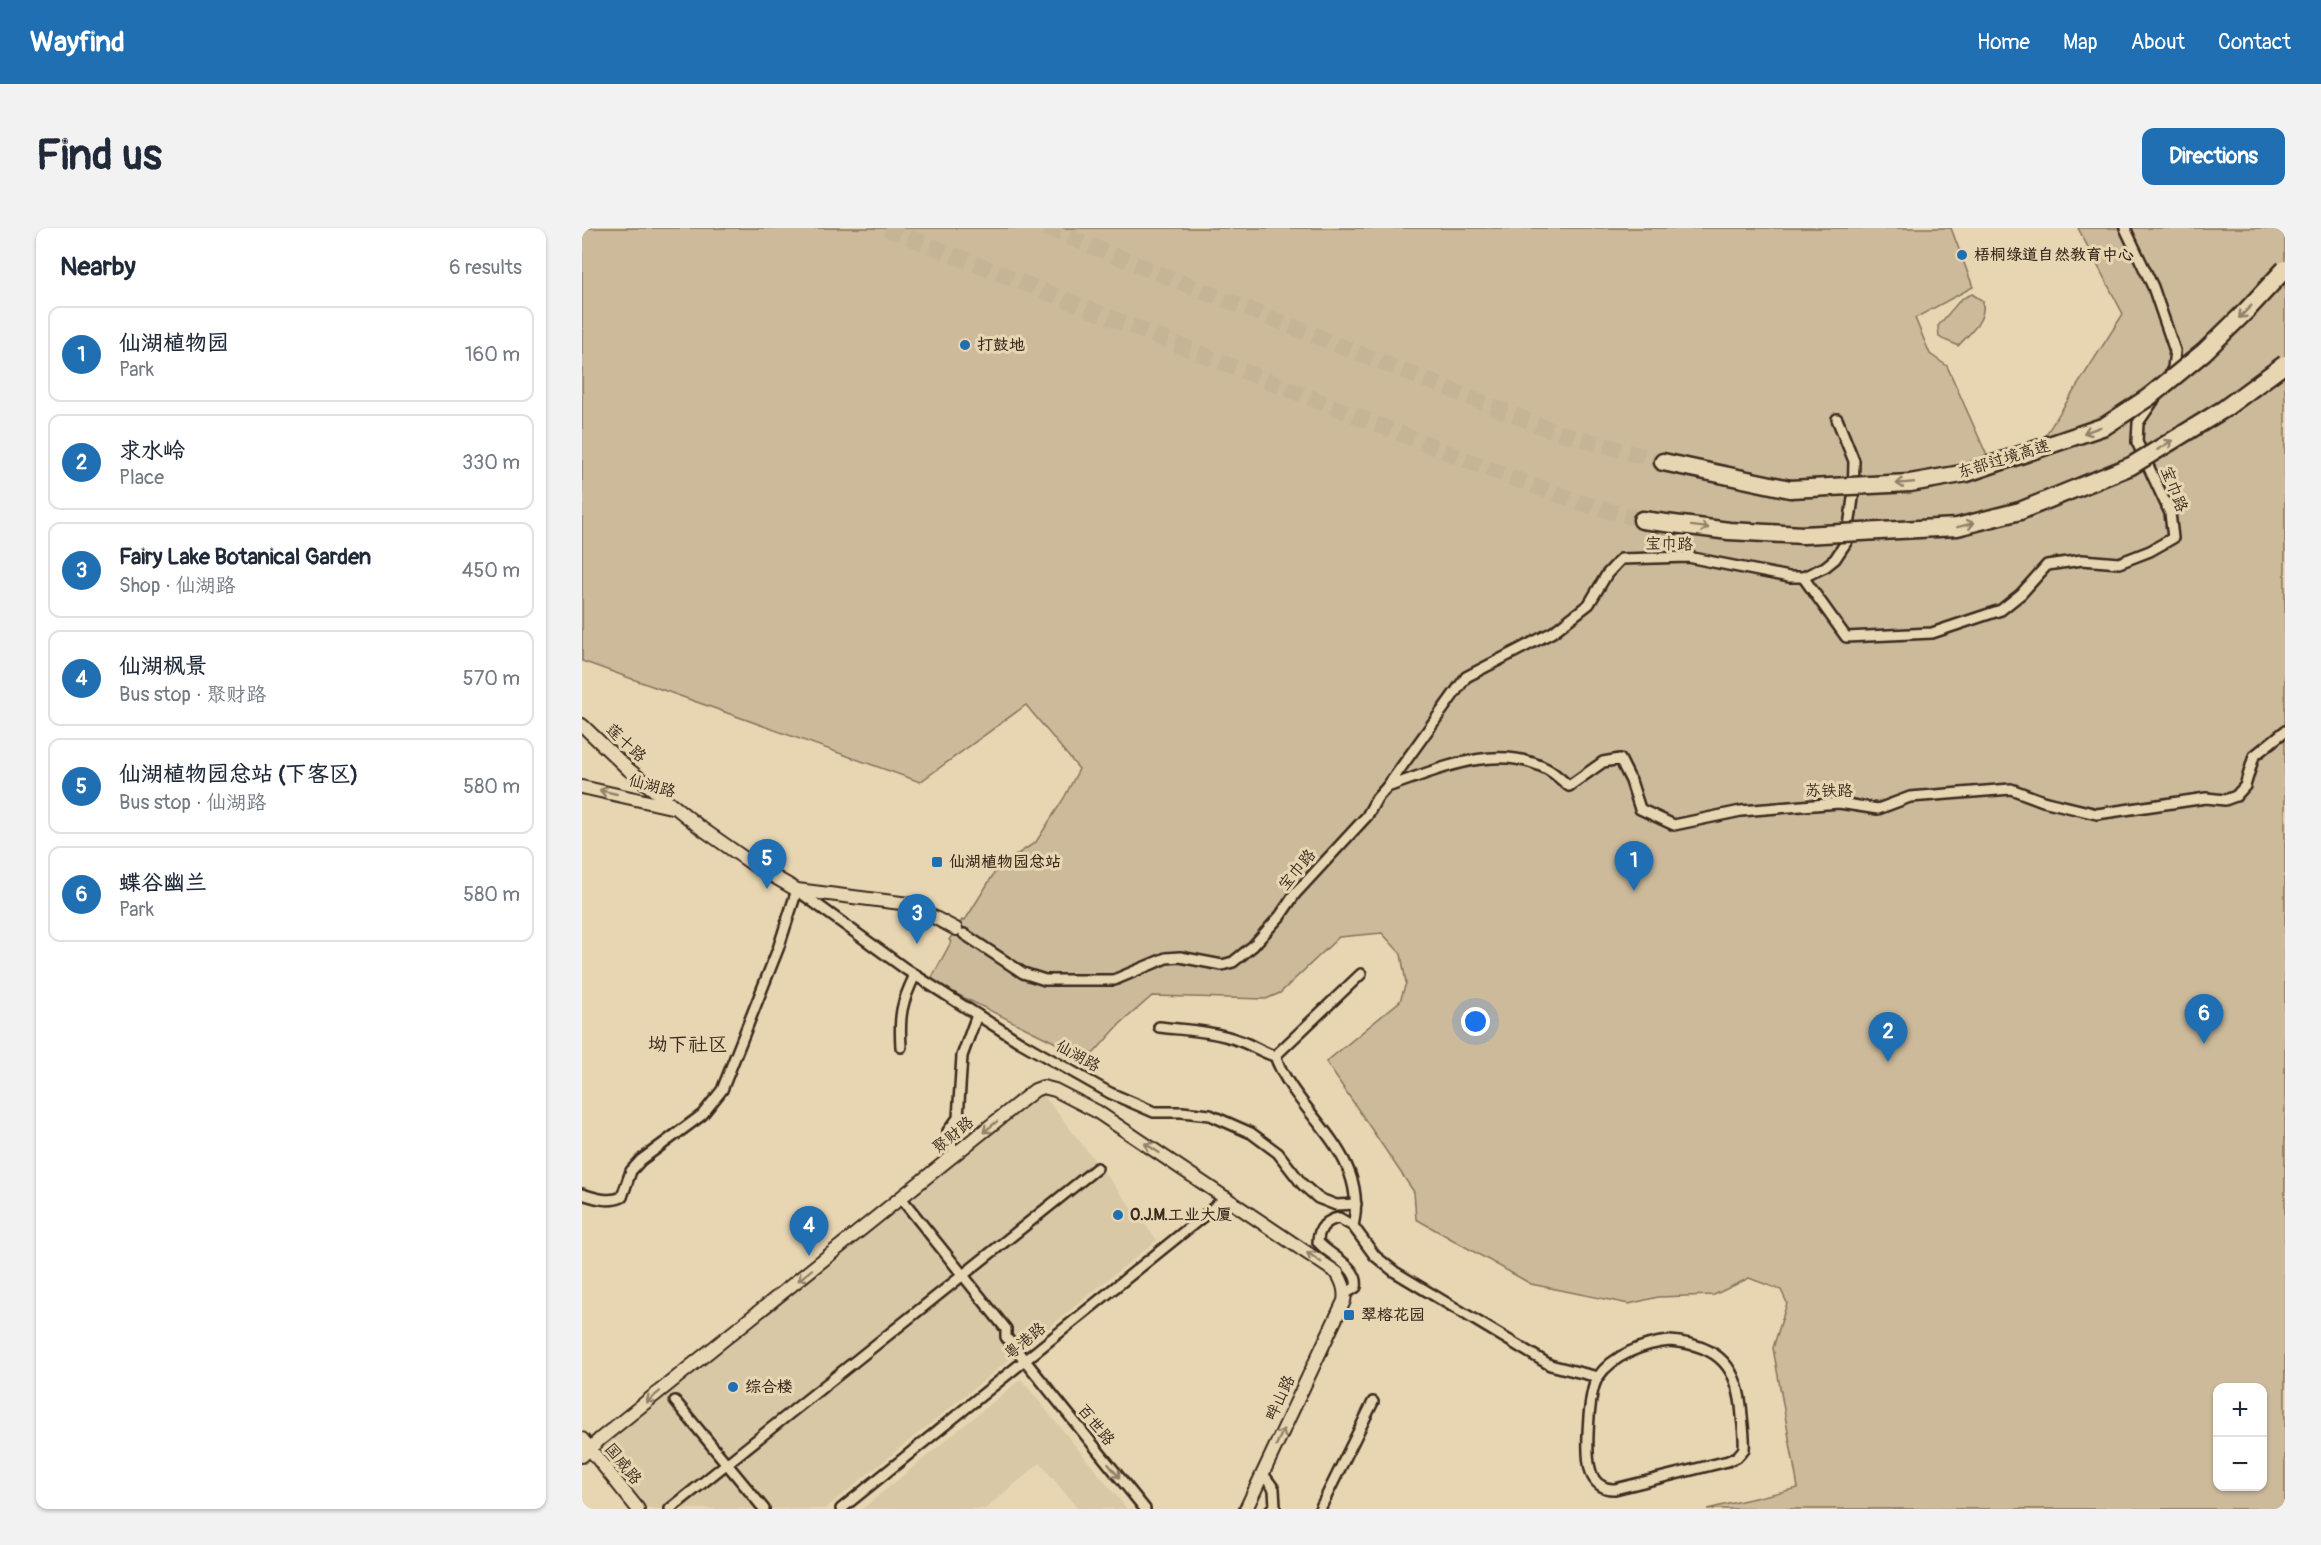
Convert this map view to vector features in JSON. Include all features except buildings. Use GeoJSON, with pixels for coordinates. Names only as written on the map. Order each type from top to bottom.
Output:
{"type":"FeatureCollection","features":[{"type":"Feature","properties":{"kind":"highway","name":"东部过境高速"},"geometry":{"type":"LineString","coordinates":[[1663,462],[1790,489],[1910,483],[1967,473],[2104,426],[2149,397],[2204,352],[2285,269]]}},
{"type":"Feature","properties":{"kind":"highway"},"geometry":{"type":"LineString","coordinates":[[1642,520],[1729,531],[1803,535],[1957,527],[2020,511],[2132,466],[2224,409],[2285,364]]}},
{"type":"Feature","properties":{"kind":"street","name":"宝巾路"},"geometry":{"type":"LineString","coordinates":[[960,932],[1023,973],[1045,980],[1114,980],[1166,958],[1180,957],[1222,965],[1233,963],[1253,946],[1280,916],[1295,894],[1367,816],[1377,798],[1466,677],[1553,632],[1589,604],[1607,574],[1621,559],[1688,557],[1790,578],[1803,577],[1846,637],[1932,633],[2001,610],[2021,594],[2047,565],[2082,560],[2119,563],[2150,551],[2174,538],[2170,513],[2137,442],[2138,423],[2173,368],[2175,351],[2153,287],[2125,228]]}},
{"type":"Feature","properties":{"kind":"street"},"geometry":{"type":"LineString","coordinates":[[1803,577],[1825,567],[1835,559],[1847,540],[1853,498],[1854,461],[1837,419]]}},
{"type":"Feature","properties":{"kind":"street","name":"莲十路"},"geometry":{"type":"LineString","coordinates":[[582,725],[628,769],[675,808]]}},
{"type":"Feature","properties":{"kind":"street","name":"苏铁路"},"geometry":{"type":"LineString","coordinates":[[1387,787],[1471,759],[1511,757],[1547,769],[1569,786],[1604,762],[1620,759],[1631,781],[1640,809],[1674,825],[1741,811],[1839,803],[1878,809],[1910,797],[2011,789],[2043,801],[2097,814],[2206,798],[2225,801],[2236,796],[2245,786],[2254,756],[2285,731]]}},
{"type":"Feature","properties":{"kind":"street","name":"仙湖路"},"geometry":{"type":"LineString","coordinates":[[582,787],[675,808],[730,850],[797,890],[915,975],[1030,1048],[1110,1093],[1154,1112],[1210,1115],[1251,1133],[1278,1154],[1302,1184],[1318,1198],[1336,1205],[1356,1204]]}},
{"type":"Feature","properties":{"kind":"street"},"geometry":{"type":"LineString","coordinates":[[582,1194],[608,1200],[622,1197],[631,1171],[641,1160],[687,1127],[712,1104],[722,1090],[734,1065],[778,949],[797,890]]}},
{"type":"Feature","properties":{"kind":"street","name":"仙湖路"},"geometry":{"type":"LineString","coordinates":[[797,890],[909,904],[960,932]]}},
{"type":"Feature","properties":{"kind":"street"},"geometry":{"type":"LineString","coordinates":[[1275,1056],[1361,974]]}},
{"type":"Feature","properties":{"kind":"street"},"geometry":{"type":"LineString","coordinates":[[901,1047],[899,1020],[902,1000],[915,975]]}},
{"type":"Feature","properties":{"kind":"street"},"geometry":{"type":"LineString","coordinates":[[955,1154],[948,1138],[948,1131],[958,1118],[962,1056],[977,1015]]}},
{"type":"Feature","properties":{"kind":"street"},"geometry":{"type":"LineString","coordinates":[[1159,1027],[1240,1040],[1275,1056]]}},
{"type":"Feature","properties":{"kind":"street"},"geometry":{"type":"LineString","coordinates":[[1275,1056],[1281,1071],[1336,1146],[1354,1182],[1356,1204],[1353,1226]]}},
{"type":"Feature","properties":{"kind":"street","name":"聚财路"},"geometry":{"type":"LineString","coordinates":[[584,1450],[1035,1090],[1047,1087],[1072,1097],[1096,1112],[1227,1197],[1337,1273],[1344,1287],[1345,1298]]}},
{"type":"Feature","properties":{"kind":"street"},"geometry":{"type":"LineString","coordinates":[[670,1509],[1097,1168]]}},
{"type":"Feature","properties":{"kind":"street","name":"粤港路"},"geometry":{"type":"LineString","coordinates":[[841,1509],[1227,1197]]}},
{"type":"Feature","properties":{"kind":"street","name":"百世路"},"geometry":{"type":"LineString","coordinates":[[901,1198],[1005,1329],[1006,1337],[1145,1509]]}},
{"type":"Feature","properties":{"kind":"street"},"geometry":{"type":"LineString","coordinates":[[1345,1298],[1356,1287],[1355,1276],[1345,1264],[1324,1250],[1318,1242],[1321,1228],[1333,1219],[1340,1218],[1353,1226],[1375,1256],[1395,1272],[1550,1365],[1598,1377]]}},
{"type":"Feature","properties":{"kind":"street","name":"畔山路"},"geometry":{"type":"LineString","coordinates":[[1246,1509],[1345,1298]]}},
{"type":"Feature","properties":{"kind":"street"},"geometry":{"type":"LineString","coordinates":[[1670,1341],[1685,1342],[1698,1347],[1723,1362],[1737,1381],[1741,1400],[1744,1449],[1737,1457],[1728,1461],[1615,1489],[1604,1488],[1595,1480],[1589,1464],[1590,1398],[1598,1377],[1617,1359],[1643,1346],[1670,1341]]}},
{"type":"Feature","properties":{"kind":"street"},"geometry":{"type":"LineString","coordinates":[[675,1401],[764,1509]]}},
{"type":"Feature","properties":{"kind":"street"},"geometry":{"type":"LineString","coordinates":[[1320,1509],[1373,1402]]}},
{"type":"Feature","properties":{"kind":"street","name":"国威路"},"geometry":{"type":"LineString","coordinates":[[584,1450],[628,1509]]}},
{"type":"Feature","properties":{"kind":"street","name":"国威路"},"geometry":{"type":"LineString","coordinates":[[584,1450],[638,1509]]}},
{"type":"Feature","properties":{"kind":"street"},"geometry":{"type":"LineString","coordinates":[[1263,1474],[1274,1488],[1276,1508]]}},
{"type":"Feature","properties":{"kind":"shaded area"},"geometry":{"type":"Polygon","coordinates":[[[582,228],[1951,228],[1973,287],[1915,318],[1930,354],[1947,366],[1993,469],[2045,436],[2123,314],[2078,228],[2285,228],[2285,1509],[1707,1509],[1798,1488],[1773,1348],[1787,1303],[1781,1290],[1749,1278],[1714,1295],[1658,1297],[1629,1304],[1531,1284],[1416,1219],[1414,1192],[1326,1062],[1400,1001],[1406,983],[1401,954],[1382,933],[1339,937],[1280,993],[1266,999],[1152,996],[1120,1024],[1093,1054],[1060,1045],[930,981],[951,942],[949,940],[962,920],[964,921],[969,914],[998,867],[1036,842],[1079,769],[1026,705],[920,782],[582,661],[582,228]]]}},
{"type":"Feature","properties":{"kind":"shaded area"},"geometry":{"type":"Polygon","coordinates":[[[1972,294],[1983,301],[1982,314],[1976,326],[1958,346],[1939,337],[1938,326],[1961,299],[1972,294]]]}},
{"type":"Feature","properties":{"kind":"shaded area"},"geometry":{"type":"Polygon","coordinates":[[[1042,1093],[1157,1240],[825,1509],[642,1509],[593,1449],[1042,1093]]]}},
{"type":"Feature","properties":{"kind":"shaded area"},"geometry":{"type":"Polygon","coordinates":[[[1021,1379],[1127,1509],[1078,1509],[1040,1463],[985,1509],[862,1509],[1021,1379]]]}},
{"type":"Feature","properties":{"kind":"tunnel"},"geometry":{"type":"LineString","coordinates":[[886,228],[1504,475],[1582,503],[1642,520]]}},
{"type":"Feature","properties":{"kind":"tunnel"},"geometry":{"type":"LineString","coordinates":[[1046,228],[1551,430],[1663,462]]}},
{"type":"Feature","properties":{"kind":"place","name":"梧桐绿道自然教育中心"},"geometry":{"type":"Point","coordinates":[1962,255]}},
{"type":"Feature","properties":{"kind":"place","name":"打鼓地"},"geometry":{"type":"Point","coordinates":[965,345]}},
{"type":"Feature","properties":{"kind":"place","name":"仙湖植物园总站"},"geometry":{"type":"Point","coordinates":[937,862]}},
{"type":"Feature","properties":{"kind":"place","name":"仙湖植物园总站 (下客区)"},"geometry":{"type":"Point","coordinates":[767,889]}},
{"type":"Feature","properties":{"kind":"place","name":"仙湖植物园"},"geometry":{"type":"Point","coordinates":[1634,891]}},
{"type":"Feature","properties":{"kind":"place","name":"Fairy Lake Botanical Garden"},"geometry":{"type":"Point","coordinates":[917,944]}},
{"type":"Feature","properties":{"kind":"place","name":"蝶谷幽兰"},"geometry":{"type":"Point","coordinates":[2204,1044]}},
{"type":"Feature","properties":{"kind":"place","name":"求水岭"},"geometry":{"type":"Point","coordinates":[1888,1062]}},
{"type":"Feature","properties":{"kind":"place","name":"O.J.M.工业大厦"},"geometry":{"type":"Point","coordinates":[1118,1215]}},
{"type":"Feature","properties":{"kind":"place","name":"仙湖枫景"},"geometry":{"type":"Point","coordinates":[809,1256]}},
{"type":"Feature","properties":{"kind":"place","name":"翠榕花园"},"geometry":{"type":"Point","coordinates":[1349,1315]}},
{"type":"Feature","properties":{"kind":"place","name":"综合楼"},"geometry":{"type":"Point","coordinates":[733,1387]}},
{"type":"Feature","properties":{"kind":"district","name":"坳下社区"},"geometry":{"type":"Point","coordinates":[688,1044]}}]}
